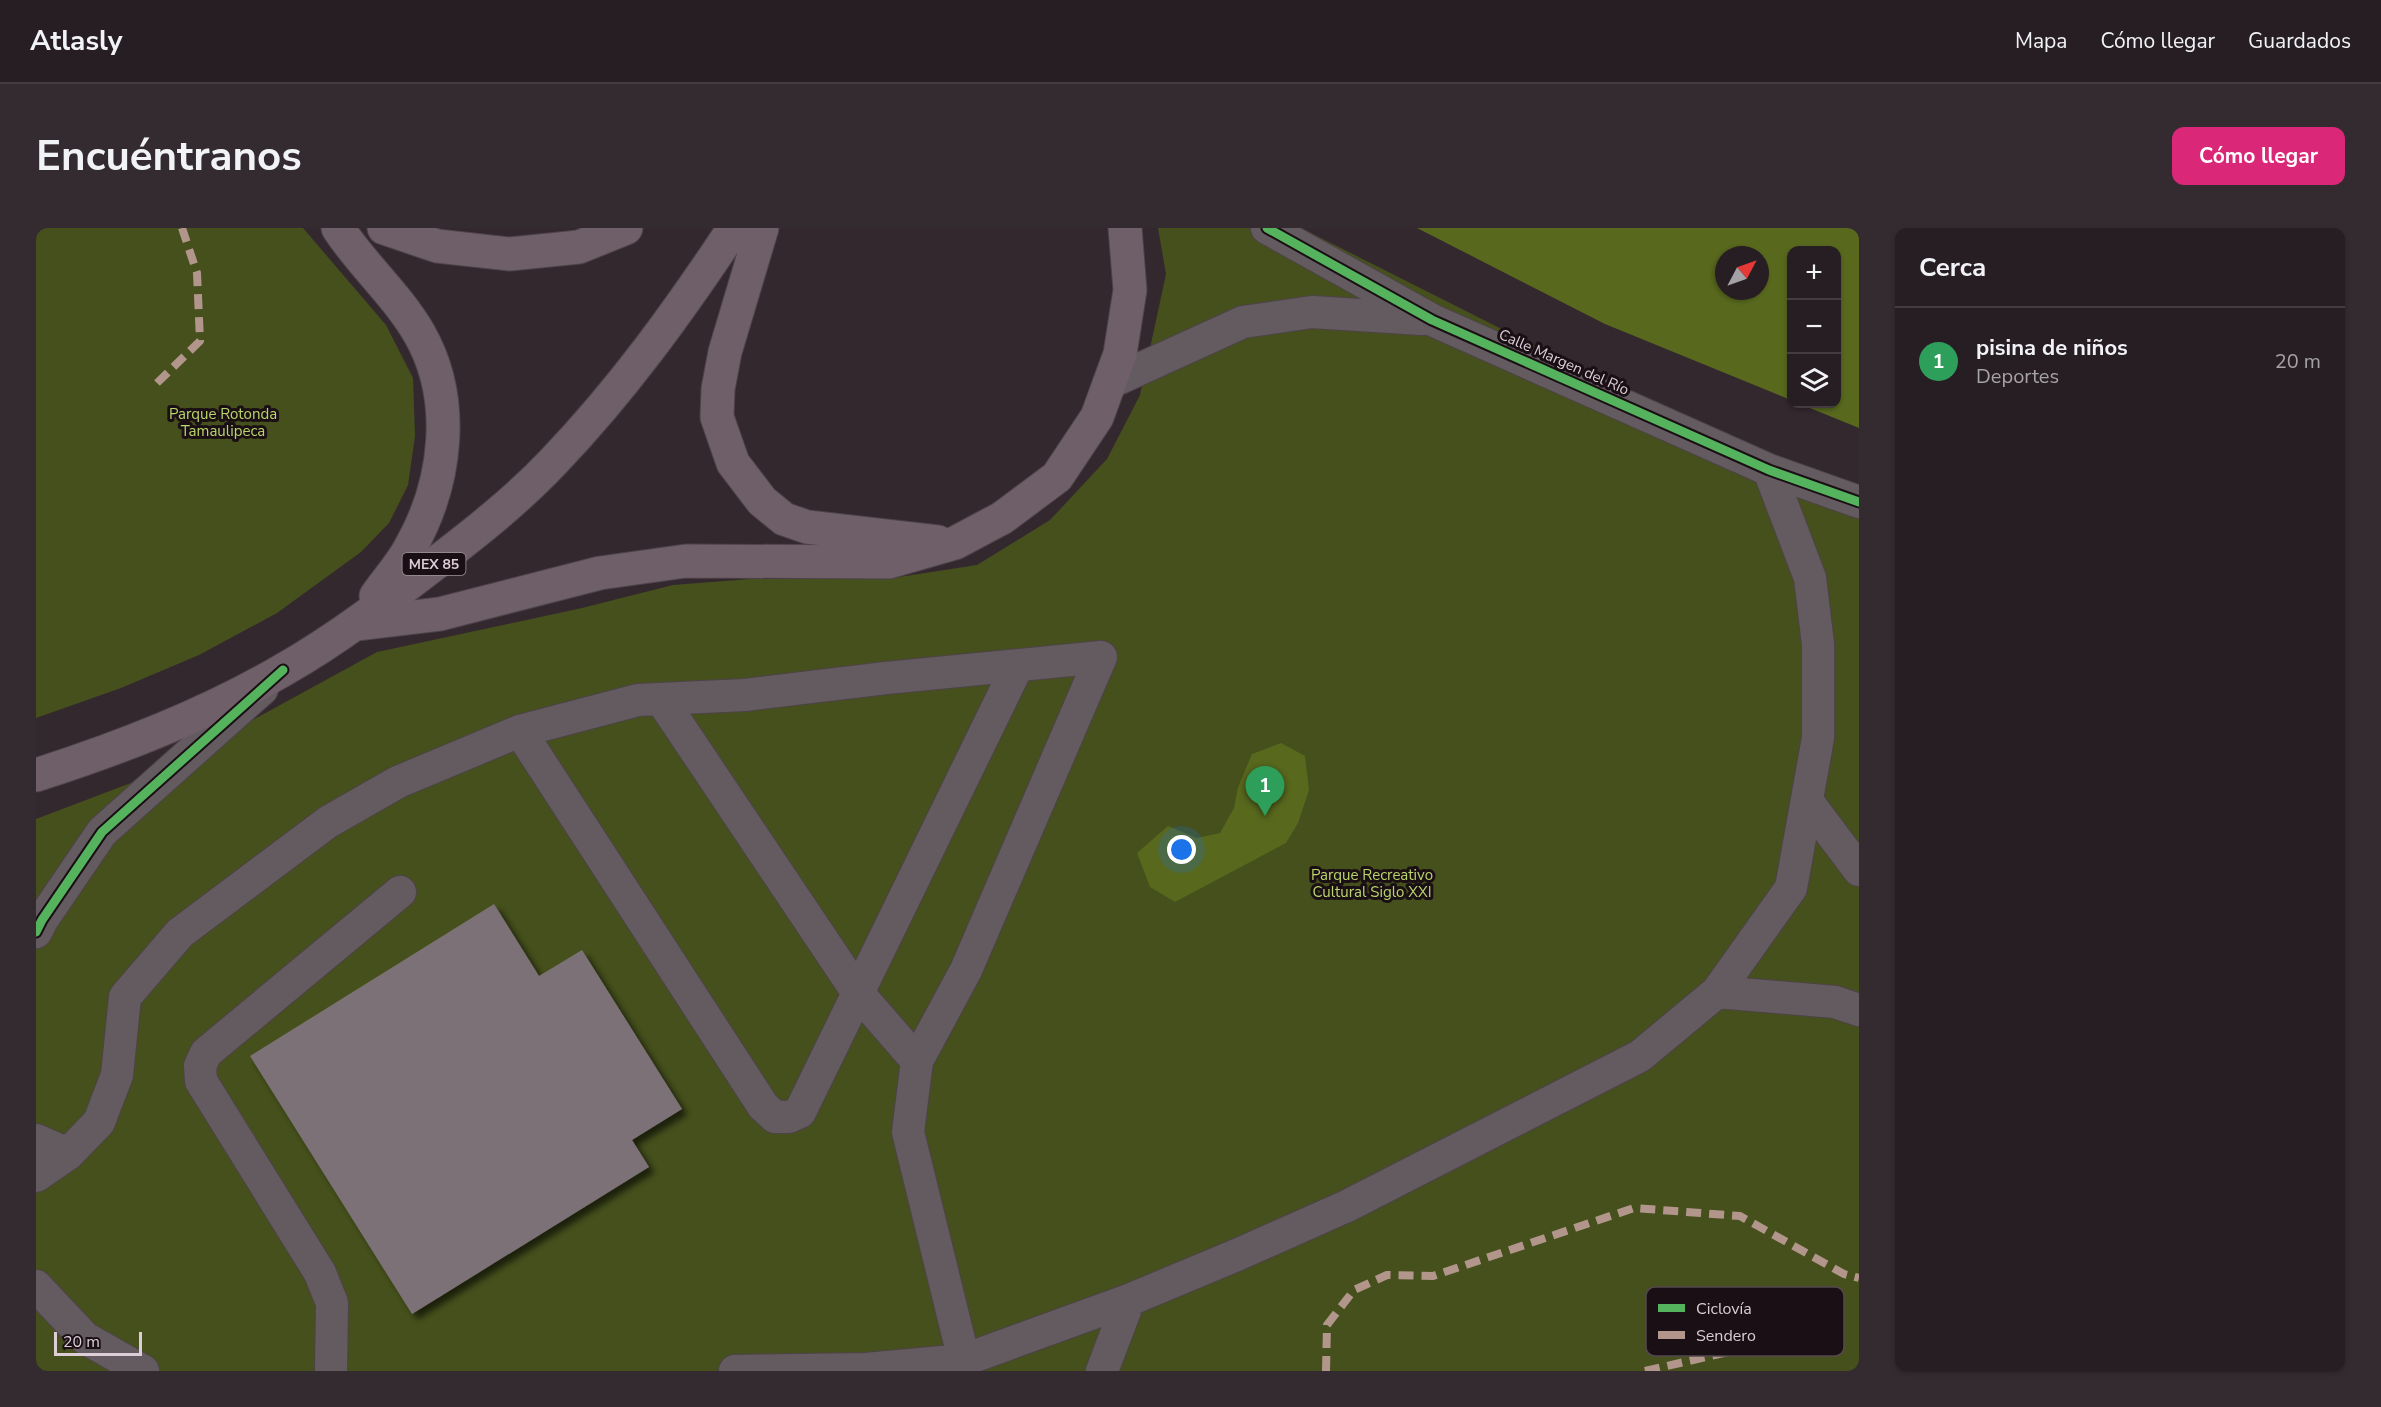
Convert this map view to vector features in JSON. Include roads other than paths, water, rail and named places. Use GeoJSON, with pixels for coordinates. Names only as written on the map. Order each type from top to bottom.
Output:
{"type":"FeatureCollection","features":[{"type":"Feature","properties":{"kind":"main road"},"geometry":{"type":"LineString","coordinates":[[338,228],[418,332],[433,362],[441,389],[445,418],[440,462],[420,528],[410,549],[356,624]]}},
{"type":"Feature","properties":{"kind":"main road"},"geometry":{"type":"LineString","coordinates":[[384,228],[437,246],[510,254],[579,247],[626,228]]}},
{"type":"Feature","properties":{"kind":"main road","name":"MEX 85"},"geometry":{"type":"LineString","coordinates":[[36,775],[111,751],[234,696],[283,670],[356,624],[503,512],[553,463],[631,374],[685,303],[734,228]]}},
{"type":"Feature","properties":{"kind":"main road"},"geometry":{"type":"LineString","coordinates":[[762,228],[725,352],[717,389],[717,417],[733,463],[762,501],[784,519],[807,527],[955,543]]}},
{"type":"Feature","properties":{"kind":"main road"},"geometry":{"type":"LineString","coordinates":[[356,624],[440,614],[600,573],[686,561],[889,562],[955,543],[1002,518],[1057,477],[1097,417],[1120,354],[1130,290],[1125,228]]}},
{"type":"Feature","properties":{"kind":"street","name":"Calle Margen del Río"},"geometry":{"type":"LineString","coordinates":[[1267,228],[1432,320],[1769,470],[1859,502]]}},
{"type":"Feature","properties":{"kind":"street"},"geometry":{"type":"LineString","coordinates":[[1109,383],[1244,322],[1312,312],[1432,320]]}},
{"type":"Feature","properties":{"kind":"street"},"geometry":{"type":"LineString","coordinates":[[735,1371],[866,1369],[964,1360],[1129,1300],[1347,1206],[1640,1056],[1717,992],[1791,888],[1818,738],[1818,644],[1810,578],[1769,470]]}},
{"type":"Feature","properties":{"kind":"street"},"geometry":{"type":"LineString","coordinates":[[36,1176],[68,1154],[99,1122],[117,1075],[124,997],[180,933],[328,822],[398,782],[520,731],[638,700],[745,694],[1101,657],[966,970],[917,1061],[908,1132],[964,1360]]}},
{"type":"Feature","properties":{"kind":"street"},"geometry":{"type":"LineString","coordinates":[[520,731],[763,1106],[775,1117],[789,1117],[800,1112],[1018,665]]}},
{"type":"Feature","properties":{"kind":"street"},"geometry":{"type":"LineString","coordinates":[[36,932],[102,832],[283,670]]}},
{"type":"Feature","properties":{"kind":"street"},"geometry":{"type":"LineString","coordinates":[[662,699],[858,993],[917,1061]]}},
{"type":"Feature","properties":{"kind":"street"},"geometry":{"type":"LineString","coordinates":[[1807,801],[1859,870]]}},
{"type":"Feature","properties":{"kind":"street"},"geometry":{"type":"LineString","coordinates":[[331,1371],[332,1303],[320,1273],[201,1081],[200,1066],[206,1053],[400,892]]}},
{"type":"Feature","properties":{"kind":"street"},"geometry":{"type":"LineString","coordinates":[[1717,992],[1835,1002],[1859,1010]]}},
{"type":"Feature","properties":{"kind":"street"},"geometry":{"type":"LineString","coordinates":[[36,1140],[68,1154]]}},
{"type":"Feature","properties":{"kind":"street"},"geometry":{"type":"LineString","coordinates":[[36,1286],[85,1338],[143,1371]]}},
{"type":"Feature","properties":{"kind":"street"},"geometry":{"type":"LineString","coordinates":[[1102,1371],[1129,1300]]}},
{"type":"Feature","properties":{"kind":"place","name":"pisina de niños"},"geometry":{"type":"Point","coordinates":[1265,816]}},
{"type":"Feature","properties":{"kind":"park label","name":"Parque Rotonda Tamaulipeca"},"geometry":{"type":"Point","coordinates":[223,422]}},
{"type":"Feature","properties":{"kind":"park label","name":"Parque Recreativo Cultural Siglo XXI"},"geometry":{"type":"Point","coordinates":[1372,884]}}]}
